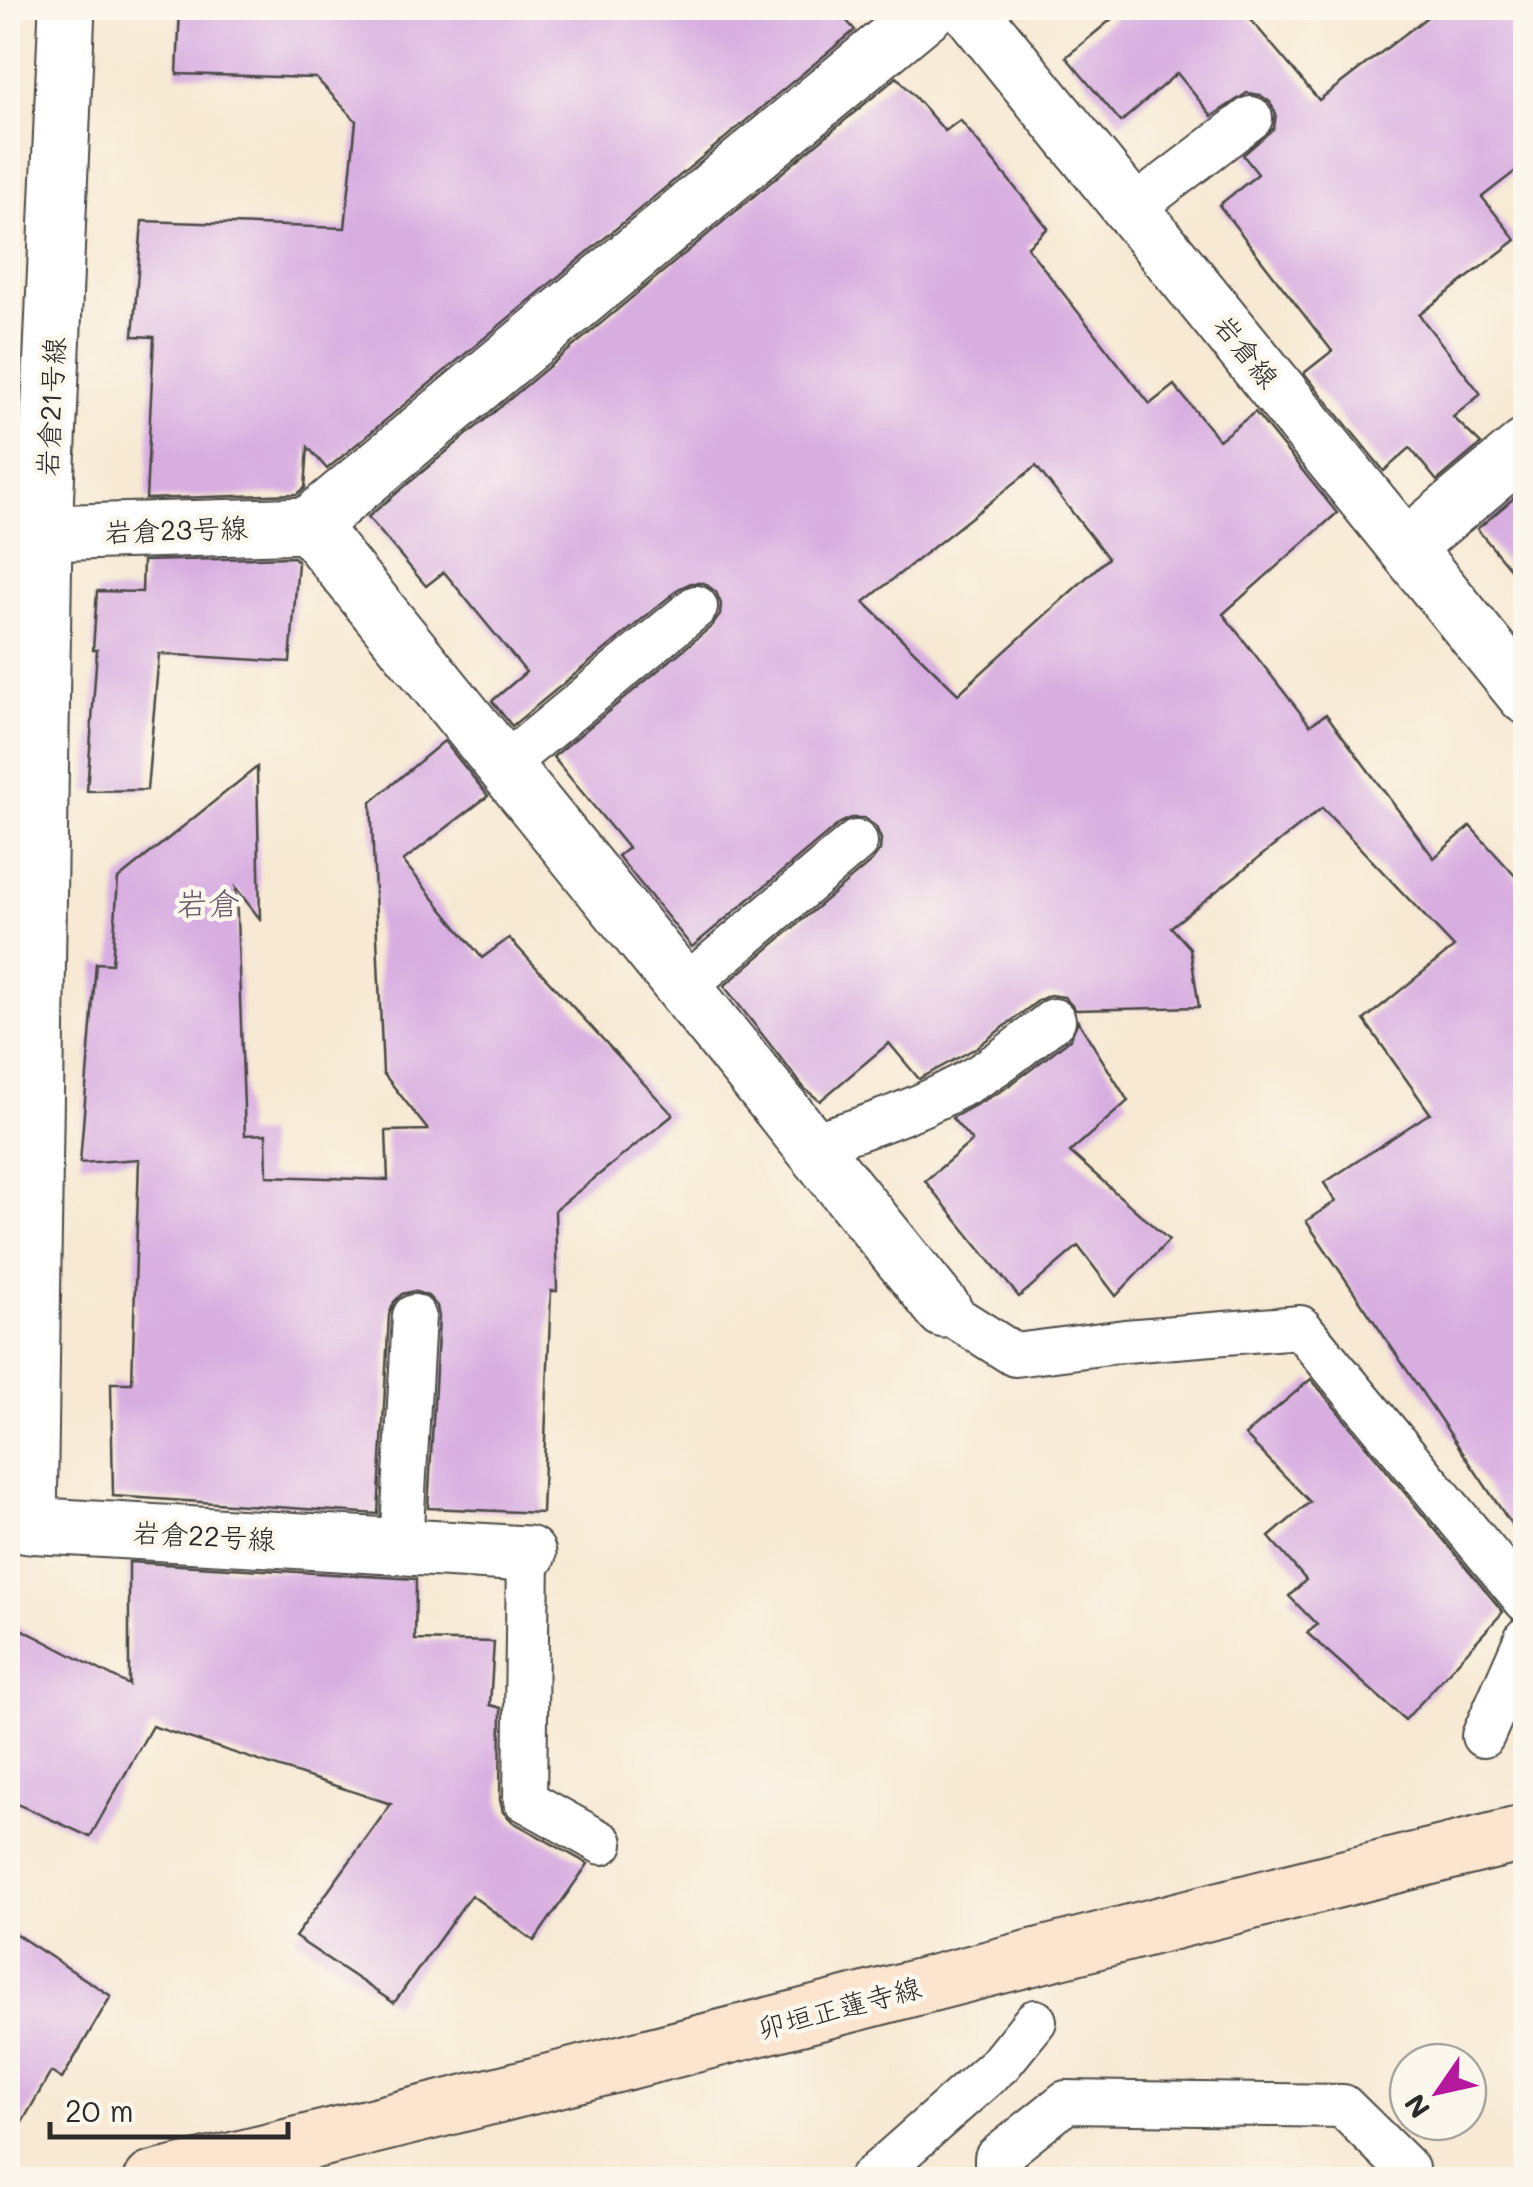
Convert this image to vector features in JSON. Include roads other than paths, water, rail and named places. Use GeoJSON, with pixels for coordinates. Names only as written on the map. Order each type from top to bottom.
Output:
{"type":"FeatureCollection","features":[{"type":"Feature","properties":{"kind":"main road","name":"卯垣正蓮寺線"},"geometry":{"type":"LineString","coordinates":[[152,2180],[452,2108],[1216,1909],[1526,1833]]}},
{"type":"Feature","properties":{"kind":"street","name":"岩倉21号線"},"geometry":{"type":"LineString","coordinates":[[18,1525],[44,533],[67,8]]}},
{"type":"Feature","properties":{"kind":"street"},"geometry":{"type":"LineString","coordinates":[[931,8],[309,525],[944,1310]]}},
{"type":"Feature","properties":{"kind":"street","name":"岩倉線"},"geometry":{"type":"LineString","coordinates":[[968,8],[1526,696]]}},
{"type":"Feature","properties":{"kind":"street"},"geometry":{"type":"LineString","coordinates":[[1407,546],[1526,447]]}},
{"type":"Feature","properties":{"kind":"street","name":"岩倉23号線"},"geometry":{"type":"LineString","coordinates":[[44,533],[309,525]]}},
{"type":"Feature","properties":{"kind":"street","name":"岩倉22号線"},"geometry":{"type":"LineString","coordinates":[[18,1525],[528,1554]]}},
{"type":"Feature","properties":{"kind":"lane"},"geometry":{"type":"LineString","coordinates":[[1132,209],[1251,118]]}},
{"type":"Feature","properties":{"kind":"lane"},"geometry":{"type":"LineString","coordinates":[[503,766],[696,608]]}},
{"type":"Feature","properties":{"kind":"lane"},"geometry":{"type":"LineString","coordinates":[[683,988],[856,842]]}},
{"type":"Feature","properties":{"kind":"lane"},"geometry":{"type":"LineString","coordinates":[[809,1144],[894,1118],[945,1094],[983,1073],[1054,1020]]}},
{"type":"Feature","properties":{"kind":"lane"},"geometry":{"type":"LineString","coordinates":[[944,1310],[1015,1355],[1125,1340],[1300,1327],[1526,1601]]}},
{"type":"Feature","properties":{"kind":"lane"},"geometry":{"type":"LineString","coordinates":[[401,1546],[414,1316]]}},
{"type":"Feature","properties":{"kind":"lane"},"geometry":{"type":"LineString","coordinates":[[528,1554],[525,1800],[602,1843]]}},
{"type":"Feature","properties":{"kind":"lane"},"geometry":{"type":"LineString","coordinates":[[1483,1736],[1526,1638]]}},
{"type":"Feature","properties":{"kind":"lane"},"geometry":{"type":"LineString","coordinates":[[870,2180],[1001,2063],[1035,2021]]}},
{"type":"Feature","properties":{"kind":"lane"},"geometry":{"type":"LineString","coordinates":[[996,2180],[996,2158],[1066,2102],[1343,2106],[1406,2170],[1406,2180]]}},
{"type":"Feature","properties":{"kind":"district","name":"岩倉"},"geometry":{"type":"Point","coordinates":[208,902]}}]}
